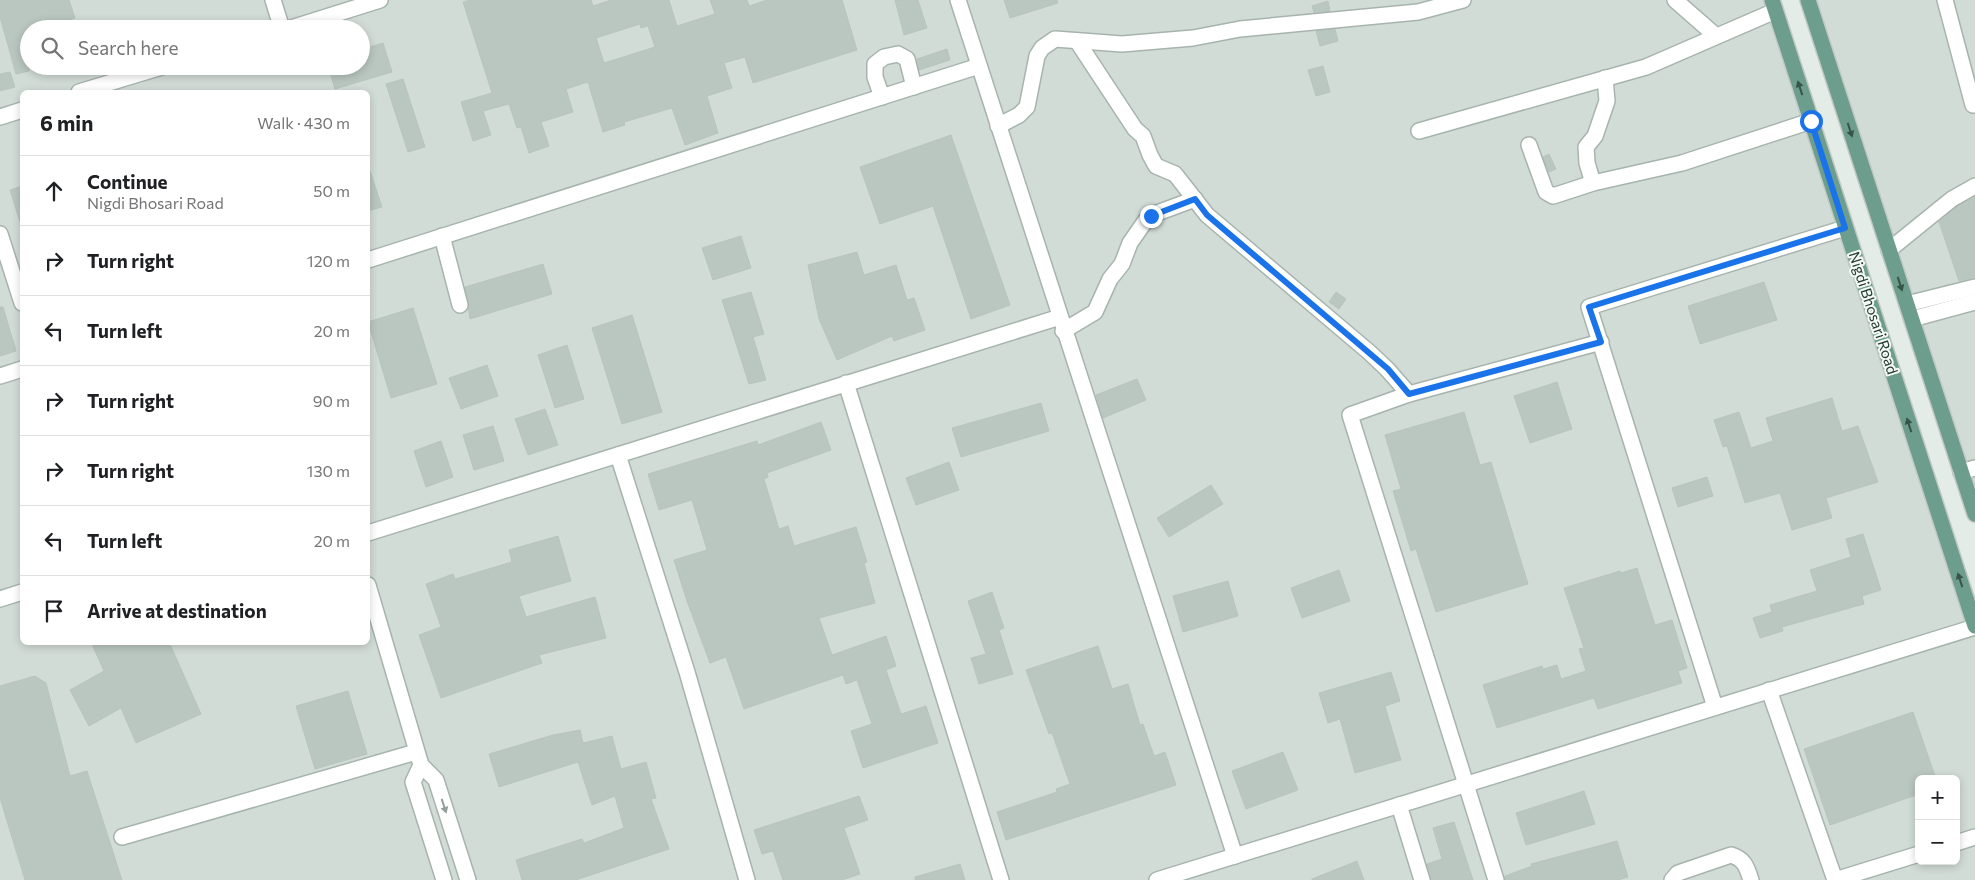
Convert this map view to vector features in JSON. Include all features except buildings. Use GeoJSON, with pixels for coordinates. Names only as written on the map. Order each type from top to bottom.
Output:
{"type":"FeatureCollection","features":[{"type":"Feature","properties":{"kind":"main road"},"geometry":{"type":"LineString","coordinates":[[1808,0],[1912,319],[1968,470],[1975,514]]}},
{"type":"Feature","properties":{"kind":"main road","name":"Nigdi Bhosari Road"},"geometry":{"type":"LineString","coordinates":[[1774,5],[1975,626]]}},
{"type":"Feature","properties":{"kind":"street"},"geometry":{"type":"LineString","coordinates":[[273,0],[279,20]]}},
{"type":"Feature","properties":{"kind":"street"},"geometry":{"type":"LineString","coordinates":[[317,20],[380,0]]}},
{"type":"Feature","properties":{"kind":"street"},"geometry":{"type":"LineString","coordinates":[[958,0],[1234,856]]}},
{"type":"Feature","properties":{"kind":"street"},"geometry":{"type":"LineString","coordinates":[[998,126],[1019,115],[1027,107],[1037,56],[1042,48],[1055,39],[1122,44],[1193,38],[1240,29],[1418,12],[1463,0]]}},
{"type":"Feature","properties":{"kind":"street"},"geometry":{"type":"LineString","coordinates":[[1675,0],[1716,36]]}},
{"type":"Feature","properties":{"kind":"street"},"geometry":{"type":"LineString","coordinates":[[1945,0],[1973,105],[1975,104]]}},
{"type":"Feature","properties":{"kind":"street"},"geometry":{"type":"LineString","coordinates":[[1419,131],[1646,67],[1716,36],[1774,5]]}},
{"type":"Feature","properties":{"kind":"street"},"geometry":{"type":"LineString","coordinates":[[1077,41],[1136,129],[1144,136],[1153,162],[1159,168],[1175,174],[1207,215],[1388,369],[1409,394]]}},
{"type":"Feature","properties":{"kind":"street"},"geometry":{"type":"LineString","coordinates":[[882,97],[875,77],[875,64],[884,57],[898,54],[907,59],[914,87]]}},
{"type":"Feature","properties":{"kind":"street"},"geometry":{"type":"LineString","coordinates":[[370,259],[979,66]]}},
{"type":"Feature","properties":{"kind":"street"},"geometry":{"type":"LineString","coordinates":[[86,90],[135,75]]}},
{"type":"Feature","properties":{"kind":"street"},"geometry":{"type":"LineString","coordinates":[[1593,183],[1587,163],[1586,147],[1595,136],[1607,101],[1605,78]]}},
{"type":"Feature","properties":{"kind":"street"},"geometry":{"type":"LineString","coordinates":[[0,117],[20,111]]}},
{"type":"Feature","properties":{"kind":"street"},"geometry":{"type":"LineString","coordinates":[[1529,145],[1546,192],[1552,196],[1593,183],[1682,163],[1811,121]]}},
{"type":"Feature","properties":{"kind":"street"},"geometry":{"type":"LineString","coordinates":[[1889,250],[1952,199],[1975,186]]}},
{"type":"Feature","properties":{"kind":"street"},"geometry":{"type":"LineString","coordinates":[[370,532],[846,383],[1062,324],[1095,312],[1110,279],[1122,264],[1130,243],[1146,220],[1157,213],[1195,199]]}},
{"type":"Feature","properties":{"kind":"street"},"geometry":{"type":"LineString","coordinates":[[1714,707],[1589,307],[1845,228]]}},
{"type":"Feature","properties":{"kind":"street"},"geometry":{"type":"LineString","coordinates":[[0,234],[20,297]]}},
{"type":"Feature","properties":{"kind":"street"},"geometry":{"type":"LineString","coordinates":[[442,236],[460,305]]}},
{"type":"Feature","properties":{"kind":"street"},"geometry":{"type":"LineString","coordinates":[[1907,304],[1975,287]]}},
{"type":"Feature","properties":{"kind":"street"},"geometry":{"type":"LineString","coordinates":[[1912,319],[1975,302]]}},
{"type":"Feature","properties":{"kind":"street"},"geometry":{"type":"LineString","coordinates":[[1496,880],[1350,415],[1409,394],[1601,342]]}},
{"type":"Feature","properties":{"kind":"street"},"geometry":{"type":"LineString","coordinates":[[0,376],[20,370]]}},
{"type":"Feature","properties":{"kind":"street"},"geometry":{"type":"LineString","coordinates":[[846,383],[1001,880]]}},
{"type":"Feature","properties":{"kind":"street"},"geometry":{"type":"LineString","coordinates":[[618,455],[687,672],[747,880]]}},
{"type":"Feature","properties":{"kind":"street"},"geometry":{"type":"LineString","coordinates":[[370,592],[418,758],[436,780],[468,880]]}},
{"type":"Feature","properties":{"kind":"street"},"geometry":{"type":"LineString","coordinates":[[0,599],[20,593]]}},
{"type":"Feature","properties":{"kind":"street"},"geometry":{"type":"LineString","coordinates":[[1157,880],[1975,626]]}},
{"type":"Feature","properties":{"kind":"street"},"geometry":{"type":"LineString","coordinates":[[1769,690],[1841,879],[1915,855]]}},
{"type":"Feature","properties":{"kind":"street"},"geometry":{"type":"LineString","coordinates":[[122,837],[418,758]]}},
{"type":"Feature","properties":{"kind":"street"},"geometry":{"type":"LineString","coordinates":[[418,758],[413,782],[444,880]]}},
{"type":"Feature","properties":{"kind":"street"},"geometry":{"type":"LineString","coordinates":[[1399,805],[1422,880]]}},
{"type":"Feature","properties":{"kind":"street"},"geometry":{"type":"LineString","coordinates":[[1960,842],[1975,837]]}},
{"type":"Feature","properties":{"kind":"street"},"geometry":{"type":"LineString","coordinates":[[1672,880],[1678,873],[1731,855],[1742,859],[1746,865],[1750,880]]}},
{"type":"Feature","properties":{"kind":"shaded area"},"geometry":{"type":"Polygon","coordinates":[[[0,0],[1766,0],[1975,638],[1975,880],[0,880],[0,0]]]}},
{"type":"Feature","properties":{"kind":"shaded area"},"geometry":{"type":"Polygon","coordinates":[[[1814,0],[1975,0],[1975,494],[1814,0]]]}},
{"type":"Feature","properties":{"kind":"route"},"geometry":{"type":"LineString","coordinates":[[1151,216],[1195,199],[1207,215],[1388,369],[1409,394],[1601,342],[1589,307],[1845,228],[1811,121]]}}]}
